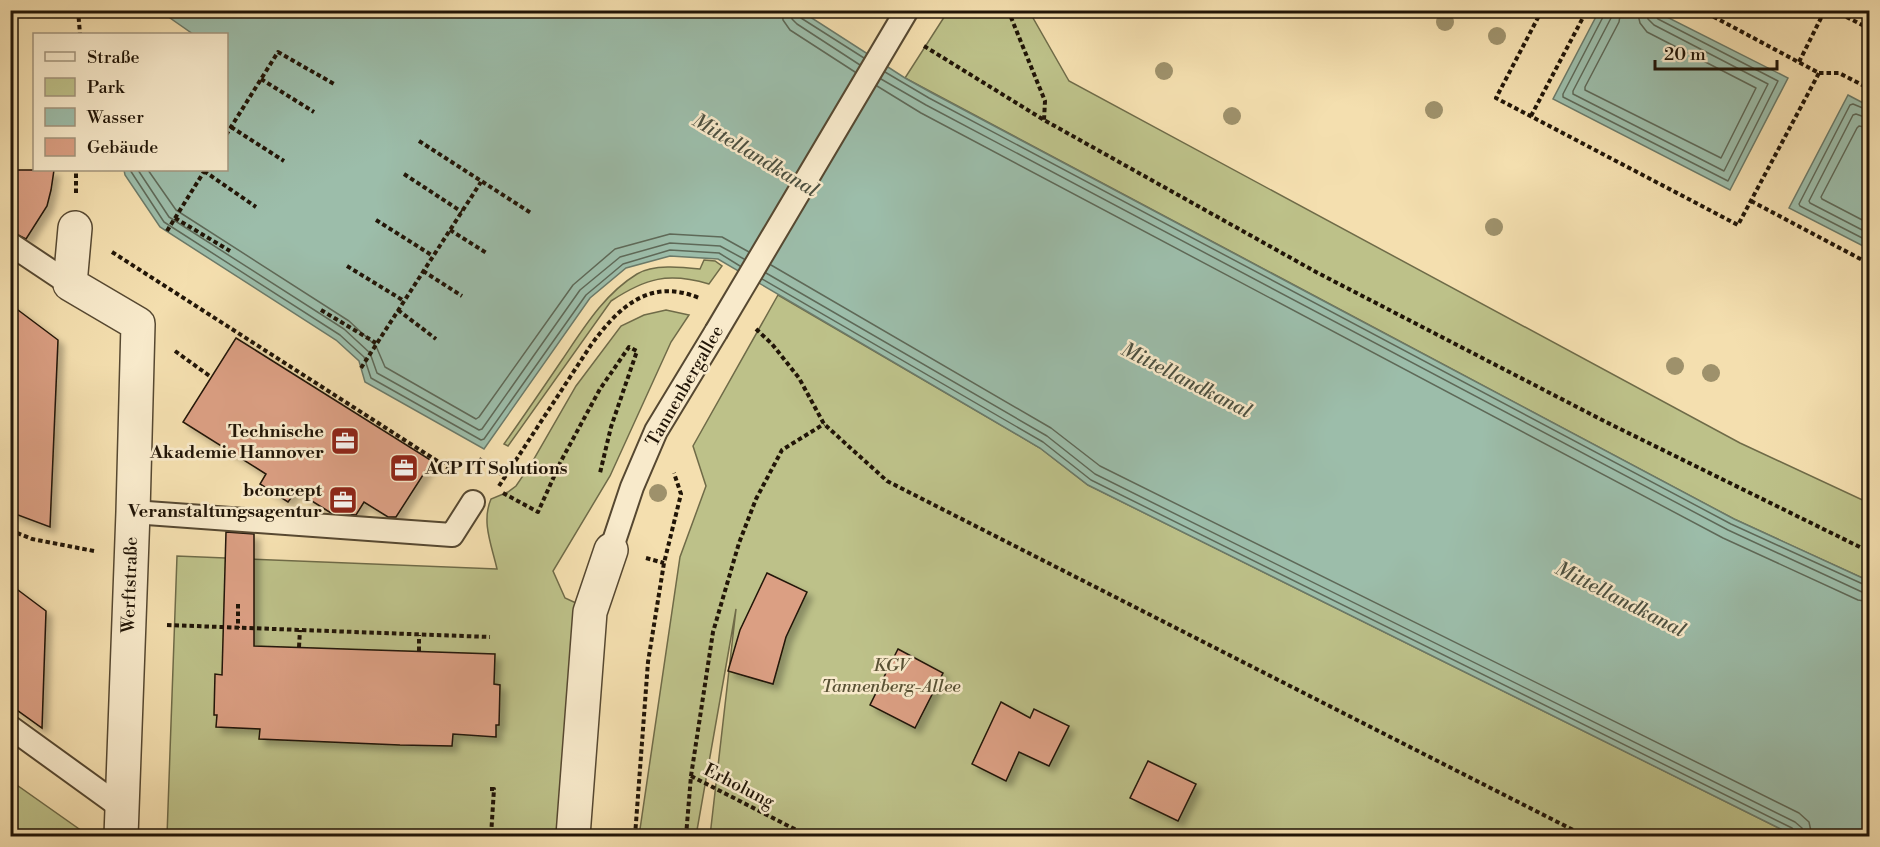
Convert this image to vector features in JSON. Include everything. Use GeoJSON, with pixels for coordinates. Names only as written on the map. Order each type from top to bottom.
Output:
{"type":"FeatureCollection","features":[{"type":"Feature","properties":{"kind":"street"},"geometry":{"type":"LineString","coordinates":[[70,284],[75,228]]}},
{"type":"Feature","properties":{"kind":"street","name":"Werftstraße"},"geometry":{"type":"LineString","coordinates":[[70,284],[138,324],[122,822]]}},
{"type":"Feature","properties":{"kind":"street","name":"Tannenbergallee"},"geometry":{"type":"LineString","coordinates":[[573,837],[590,612],[611,550]]}},
{"type":"Feature","properties":{"kind":"lane","name":"Tannenbergallee"},"geometry":{"type":"LineString","coordinates":[[611,550],[632,487],[656,431],[907,10]]}},
{"type":"Feature","properties":{"kind":"lane"},"geometry":{"type":"LineString","coordinates":[[10,244],[70,284]]}},
{"type":"Feature","properties":{"kind":"lane"},"geometry":{"type":"LineString","coordinates":[[133,512],[452,535],[473,502]]}},
{"type":"Feature","properties":{"kind":"lane"},"geometry":{"type":"LineString","coordinates":[[10,727],[122,822]]}},
{"type":"Feature","properties":{"kind":"path"},"geometry":{"type":"LineString","coordinates":[[78,10],[80,33]]}},
{"type":"Feature","properties":{"kind":"path"},"geometry":{"type":"LineString","coordinates":[[1008,10],[1045,101],[1044,120]]}},
{"type":"Feature","properties":{"kind":"path"},"geometry":{"type":"LineString","coordinates":[[1542,10],[1496,98],[1738,225],[1819,73]]}},
{"type":"Feature","properties":{"kind":"path"},"geometry":{"type":"LineString","coordinates":[[1532,116],[1587,10]]}},
{"type":"Feature","properties":{"kind":"path"},"geometry":{"type":"LineString","coordinates":[[1701,10],[1819,73],[1839,73],[1869,89]]}},
{"type":"Feature","properties":{"kind":"path"},"geometry":{"type":"LineString","coordinates":[[1799,62],[1826,10]]}},
{"type":"Feature","properties":{"kind":"path"},"geometry":{"type":"LineString","coordinates":[[1833,10],[1869,29]]}},
{"type":"Feature","properties":{"kind":"path"},"geometry":{"type":"LineString","coordinates":[[917,41],[1044,120],[1316,272],[1606,422],[1869,552]]}},
{"type":"Feature","properties":{"kind":"path"},"geometry":{"type":"LineString","coordinates":[[228,132],[278,52],[334,84]]}},
{"type":"Feature","properties":{"kind":"path"},"geometry":{"type":"LineString","coordinates":[[261,79],[314,112]]}},
{"type":"Feature","properties":{"kind":"path"},"geometry":{"type":"LineString","coordinates":[[231,127],[284,161]]}},
{"type":"Feature","properties":{"kind":"path"},"geometry":{"type":"LineString","coordinates":[[419,141],[531,213]]}},
{"type":"Feature","properties":{"kind":"path"},"geometry":{"type":"LineString","coordinates":[[167,231],[203,171]]}},
{"type":"Feature","properties":{"kind":"path"},"geometry":{"type":"LineString","coordinates":[[205,171],[256,207]]}},
{"type":"Feature","properties":{"kind":"path"},"geometry":{"type":"LineString","coordinates":[[404,174],[462,212]]}},
{"type":"Feature","properties":{"kind":"path"},"geometry":{"type":"LineString","coordinates":[[361,368],[481,182]]}},
{"type":"Feature","properties":{"kind":"path"},"geometry":{"type":"LineString","coordinates":[[1751,201],[1869,264]]}},
{"type":"Feature","properties":{"kind":"path"},"geometry":{"type":"LineString","coordinates":[[175,218],[231,251]]}},
{"type":"Feature","properties":{"kind":"path"},"geometry":{"type":"LineString","coordinates":[[375,220],[433,256]]}},
{"type":"Feature","properties":{"kind":"path"},"geometry":{"type":"LineString","coordinates":[[75,228],[459,475]]}},
{"type":"Feature","properties":{"kind":"path"},"geometry":{"type":"LineString","coordinates":[[450,230],[488,254]]}},
{"type":"Feature","properties":{"kind":"path"},"geometry":{"type":"LineString","coordinates":[[347,266],[404,301]]}},
{"type":"Feature","properties":{"kind":"path"},"geometry":{"type":"LineString","coordinates":[[423,271],[462,296]]}},
{"type":"Feature","properties":{"kind":"path"},"geometry":{"type":"LineString","coordinates":[[600,474],[611,427],[637,351],[629,347],[600,389],[561,461],[538,512],[497,490],[591,345],[622,308],[645,295],[666,291],[688,294],[709,302]]}},
{"type":"Feature","properties":{"kind":"path"},"geometry":{"type":"LineString","coordinates":[[321,310],[376,343]]}},
{"type":"Feature","properties":{"kind":"path"},"geometry":{"type":"LineString","coordinates":[[398,310],[436,339]]}},
{"type":"Feature","properties":{"kind":"path"},"geometry":{"type":"LineString","coordinates":[[749,325],[759,331],[799,378],[824,424],[887,481],[1585,837]]}},
{"type":"Feature","properties":{"kind":"path"},"geometry":{"type":"LineString","coordinates":[[686,837],[691,776],[713,632],[739,543],[756,499],[782,450],[824,424]]}},
{"type":"Feature","properties":{"kind":"path"},"geometry":{"type":"LineString","coordinates":[[635,837],[648,662],[664,563],[681,494],[669,456],[656,431]]}},
{"type":"Feature","properties":{"kind":"path"},"geometry":{"type":"LineString","coordinates":[[479,459],[506,477]]}},
{"type":"Feature","properties":{"kind":"path"},"geometry":{"type":"LineString","coordinates":[[10,530],[32,539],[130,558]]}},
{"type":"Feature","properties":{"kind":"path"},"geometry":{"type":"LineString","coordinates":[[238,604],[238,628]]}},
{"type":"Feature","properties":{"kind":"path"},"geometry":{"type":"LineString","coordinates":[[163,624],[490,637]]}},
{"type":"Feature","properties":{"kind":"path"},"geometry":{"type":"LineString","coordinates":[[299,647],[300,630]]}},
{"type":"Feature","properties":{"kind":"path"},"geometry":{"type":"LineString","coordinates":[[419,635],[419,651]]}},
{"type":"Feature","properties":{"kind":"path","name":"Erholung"},"geometry":{"type":"LineString","coordinates":[[691,776],[807,837]]}},
{"type":"Feature","properties":{"kind":"path"},"geometry":{"type":"LineString","coordinates":[[490,789],[494,789],[491,837]]}},
{"type":"Feature","properties":{"kind":"green space"},"geometry":{"type":"Polygon","coordinates":[[[948,11],[1029,11],[1069,81],[1740,443],[1869,503],[1869,581],[1734,519],[905,78],[948,11]]]}},
{"type":"Feature","properties":{"kind":"green space"},"geometry":{"type":"Polygon","coordinates":[[[704,260],[715,261],[722,266],[709,284],[681,278],[658,279],[635,287],[611,301],[508,446],[504,444],[586,324],[614,292],[625,282],[644,271],[668,267],[700,269],[704,260]]]}},
{"type":"Feature","properties":{"kind":"green space","name":"KGV Tannenberg-Allee"},"geometry":{"type":"Polygon","coordinates":[[[778,295],[1040,448],[1088,485],[1795,836],[710,836],[736,609],[696,836],[639,836],[680,557],[706,486],[693,446],[778,295]]]}},
{"type":"Feature","properties":{"kind":"green space"},"geometry":{"type":"Polygon","coordinates":[[[666,310],[689,315],[671,342],[610,476],[553,571],[565,598],[576,603],[557,836],[167,836],[177,556],[497,569],[487,525],[491,499],[516,486],[576,386],[621,326],[644,315],[666,310]]]}},
{"type":"Feature","properties":{"kind":"green space"},"geometry":{"type":"Polygon","coordinates":[[[11,781],[89,836],[11,836],[11,781]]]}},
{"type":"Feature","properties":{"kind":"water","name":"Mittellandkanal"},"geometry":{"type":"Polygon","coordinates":[[[160,11],[801,11],[932,93],[1734,519],[1869,581],[1869,836],[1795,836],[1088,485],[1040,448],[718,259],[670,256],[626,268],[590,298],[484,449],[365,382],[359,361],[336,340],[160,227],[124,171],[228,171],[228,33],[192,33],[160,11]]]}},
{"type":"Feature","properties":{"kind":"water"},"geometry":{"type":"Polygon","coordinates":[[[1599,11],[1655,11],[1788,78],[1730,190],[1553,99],[1599,11]]]}},
{"type":"Feature","properties":{"kind":"water"},"geometry":{"type":"Polygon","coordinates":[[[1848,95],[1869,106],[1869,249],[1789,208],[1848,95]]]}},
{"type":"Feature","properties":{"kind":"building"},"geometry":{"type":"Polygon","coordinates":[[[10,170],[54,171],[47,206],[26,239],[10,231],[10,170]]]}},
{"type":"Feature","properties":{"kind":"building"},"geometry":{"type":"Polygon","coordinates":[[[10,304],[58,340],[50,527],[10,512],[10,304]]]}},
{"type":"Feature","properties":{"kind":"building"},"geometry":{"type":"Polygon","coordinates":[[[236,338],[432,461],[396,517],[388,517],[364,502],[356,515],[331,513],[296,491],[288,502],[260,484],[266,474],[183,422],[236,338]]]}},
{"type":"Feature","properties":{"kind":"building"},"geometry":{"type":"Polygon","coordinates":[[[226,532],[254,534],[254,646],[495,654],[494,684],[500,685],[499,725],[496,725],[496,737],[453,734],[452,746],[400,745],[259,739],[260,729],[216,727],[215,674],[222,675],[226,532]]]}},
{"type":"Feature","properties":{"kind":"building"},"geometry":{"type":"Polygon","coordinates":[[[767,573],[807,592],[786,637],[773,684],[728,671],[740,630],[767,573]]]}},
{"type":"Feature","properties":{"kind":"building"},"geometry":{"type":"Polygon","coordinates":[[[10,584],[46,611],[42,728],[10,705],[10,584]]]}},
{"type":"Feature","properties":{"kind":"building"},"geometry":{"type":"Polygon","coordinates":[[[898,649],[943,673],[915,728],[870,705],[898,649]]]}},
{"type":"Feature","properties":{"kind":"building"},"geometry":{"type":"Polygon","coordinates":[[[1001,702],[1030,718],[1034,709],[1069,726],[1049,766],[1019,752],[1006,781],[972,764],[1001,702]]]}},
{"type":"Feature","properties":{"kind":"building"},"geometry":{"type":"Polygon","coordinates":[[[1148,761],[1196,784],[1178,821],[1130,798],[1148,761]]]}},
{"type":"Feature","properties":{"kind":"place","name":"Technische Akademie Hannover"},"geometry":{"type":"Point","coordinates":[345,441]}},
{"type":"Feature","properties":{"kind":"place","name":"ACP IT Solutions"},"geometry":{"type":"Point","coordinates":[404,468]}},
{"type":"Feature","properties":{"kind":"place","name":"bconcept Veranstaltungsagentur"},"geometry":{"type":"Point","coordinates":[343,500]}}]}
